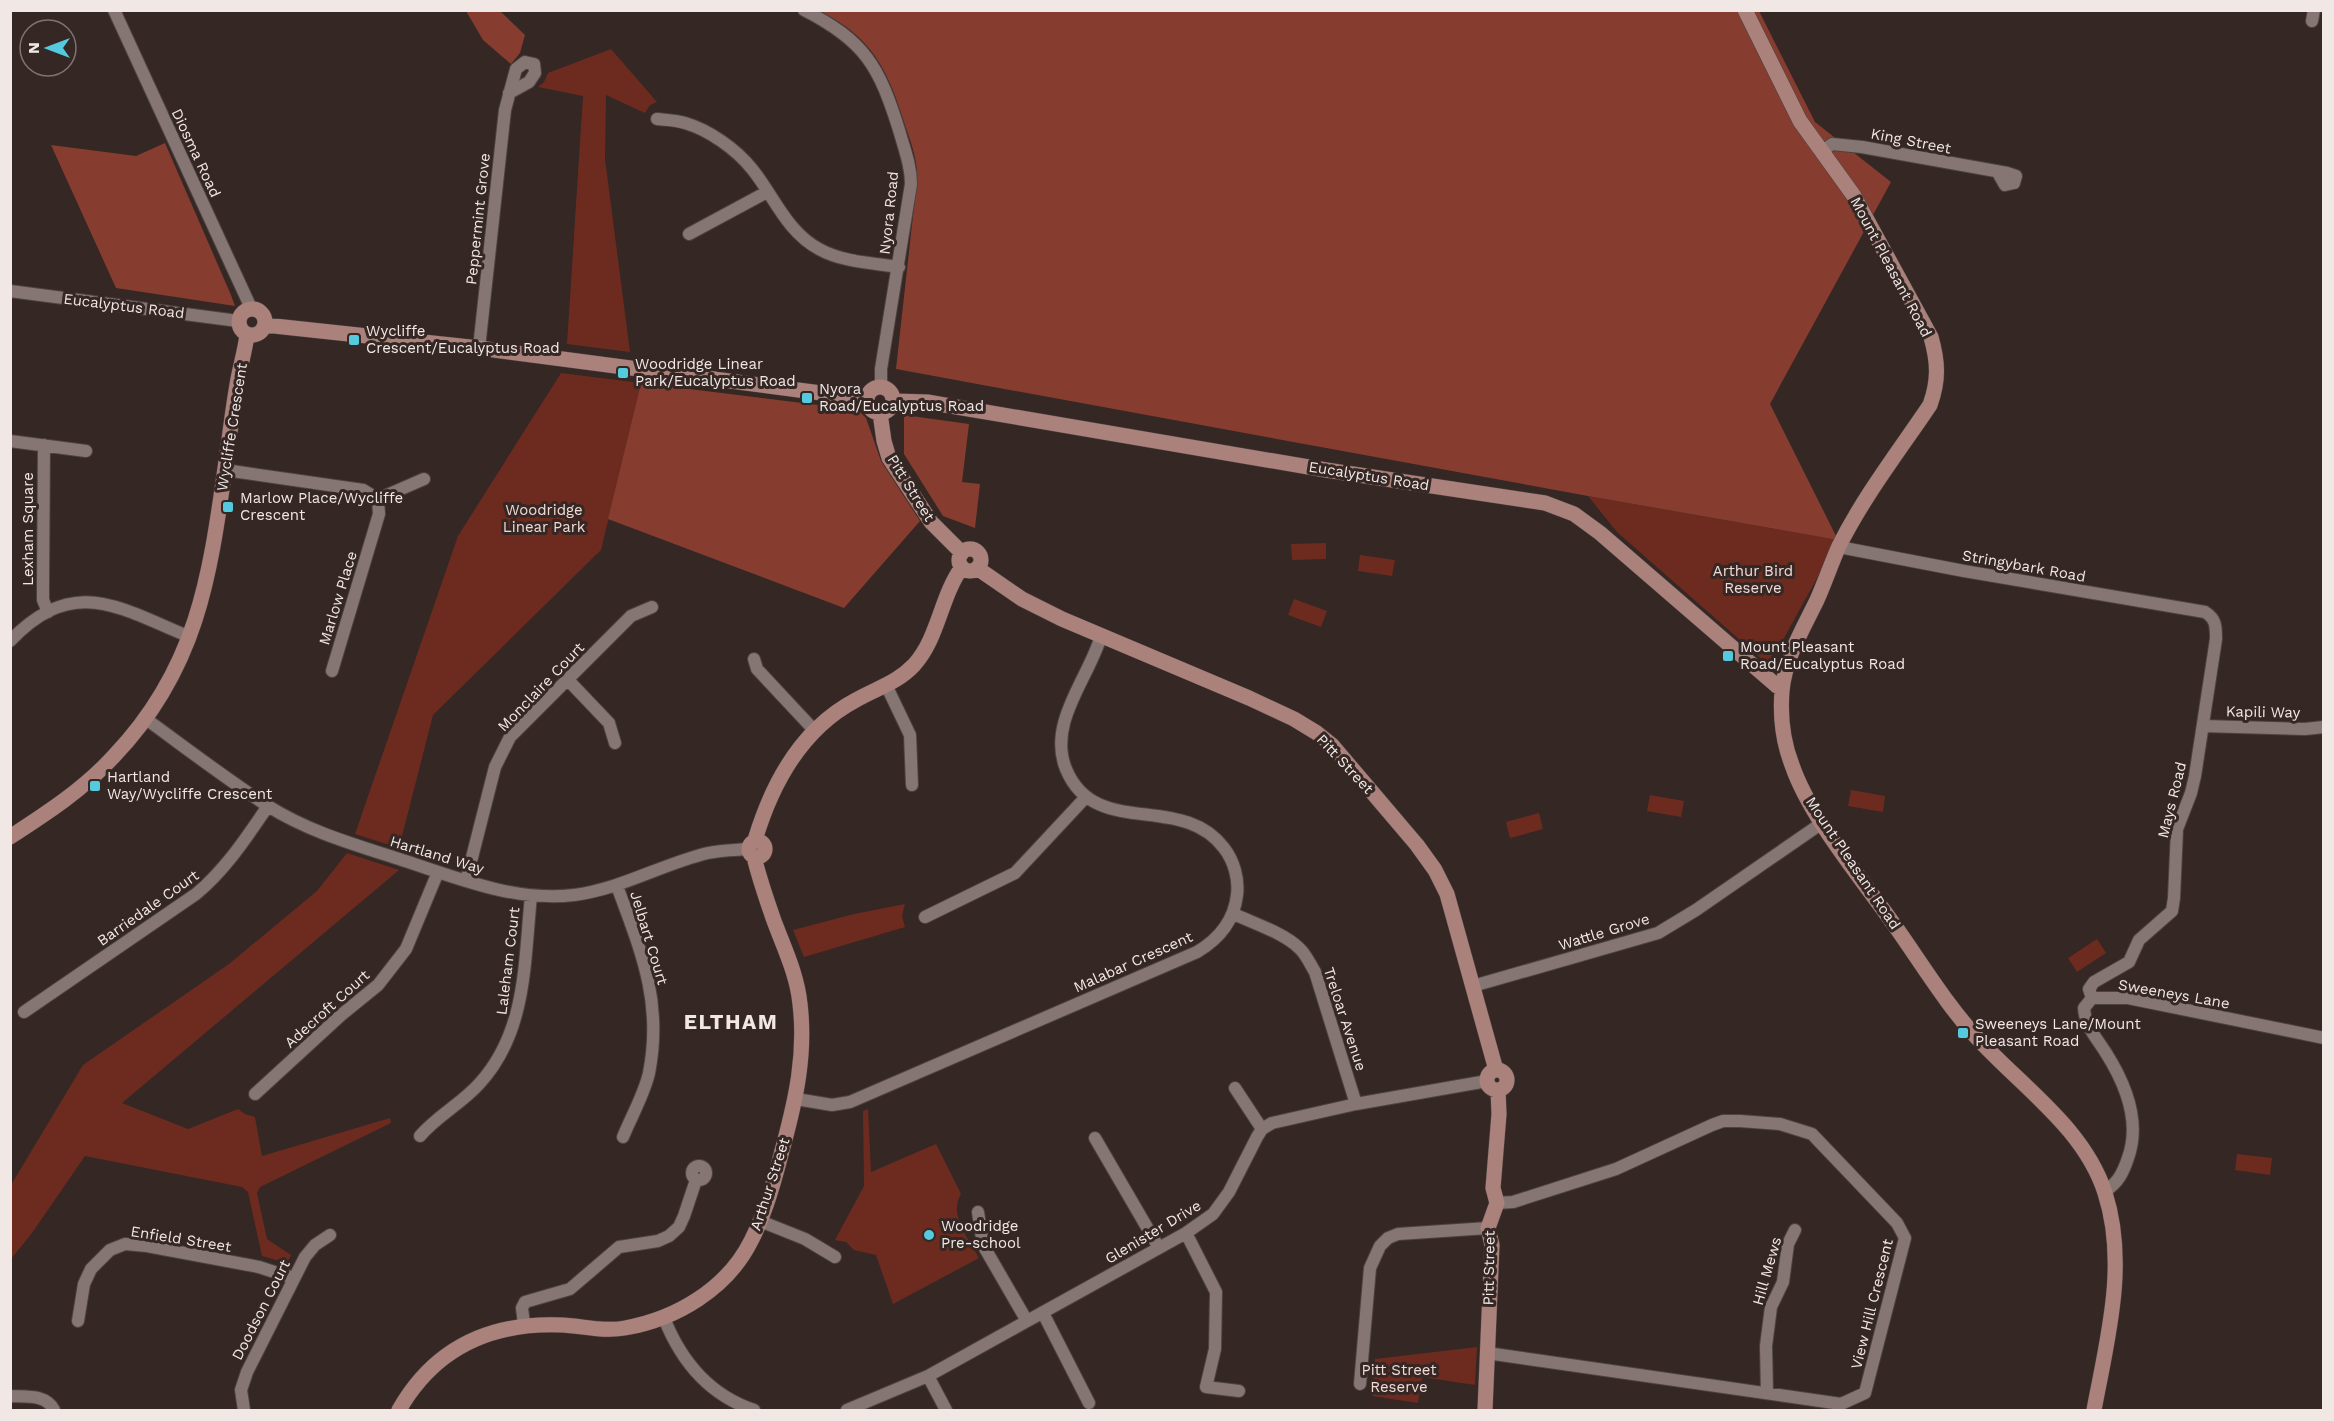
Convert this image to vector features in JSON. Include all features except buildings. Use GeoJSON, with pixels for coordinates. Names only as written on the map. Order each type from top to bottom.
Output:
{"type":"FeatureCollection","features":[{"type":"Feature","properties":{"kind":"street","name":"Diosma Road"},"geometry":{"type":"LineString","coordinates":[[114,10],[251,308]]}},
{"type":"Feature","properties":{"kind":"street","name":"Nyora Road"},"geometry":{"type":"LineString","coordinates":[[804,10],[850,38],[875,68],[887,92],[911,174],[899,267],[881,369],[881,386]]}},
{"type":"Feature","properties":{"kind":"street","name":"Mount Pleasant Road"},"geometry":{"type":"LineString","coordinates":[[1745,10],[1800,121],[1854,196],[1931,337],[1938,373],[1930,405],[1858,512],[1839,547],[1790,657],[1782,689],[1781,716],[1792,765],[1801,788],[1822,823],[1967,1026],[2071,1133],[2086,1153],[2104,1191],[2114,1236],[2115,1271],[2113,1305],[2094,1410]]}},
{"type":"Feature","properties":{"kind":"street","name":"Peppermint Grove"},"geometry":{"type":"LineString","coordinates":[[479,348],[505,110],[510,93]]}},
{"type":"Feature","properties":{"kind":"street"},"geometry":{"type":"LineString","coordinates":[[657,119],[685,123],[714,137],[752,168],[796,231],[819,249],[847,259],[899,267]]}},
{"type":"Feature","properties":{"kind":"street","name":"King Street"},"geometry":{"type":"LineString","coordinates":[[1821,152],[1832,144],[1862,147],[1997,171]]}},
{"type":"Feature","properties":{"kind":"street"},"geometry":{"type":"LineString","coordinates":[[689,234],[767,192]]}},
{"type":"Feature","properties":{"kind":"street","name":"Eucalyptus Road"},"geometry":{"type":"LineString","coordinates":[[10,291],[238,321]]}},
{"type":"Feature","properties":{"kind":"street"},"geometry":{"type":"LineString","coordinates":[[251,308],[262,313],[265,325],[261,332],[252,335],[240,329],[238,321],[244,311],[251,308]]}},
{"type":"Feature","properties":{"kind":"street"},"geometry":{"type":"LineString","coordinates":[[265,325],[479,348],[867,399]]}},
{"type":"Feature","properties":{"kind":"street","name":"Wycliffe Crescent"},"geometry":{"type":"LineString","coordinates":[[10,837],[67,799],[114,757],[146,719],[171,679],[190,637],[209,577],[247,334]]}},
{"type":"Feature","properties":{"kind":"street"},"geometry":{"type":"LineString","coordinates":[[881,386],[890,391],[894,401],[889,410],[880,413],[872,410],[867,399],[872,390],[881,386]]}},
{"type":"Feature","properties":{"kind":"street","name":"Eucalyptus Road"},"geometry":{"type":"LineString","coordinates":[[894,401],[927,402],[1293,464],[1545,503],[1574,513],[1600,533],[1782,689]]}},
{"type":"Feature","properties":{"kind":"street","name":"Pitt Street"},"geometry":{"type":"LineString","coordinates":[[880,413],[884,441],[890,458],[931,522],[969,571],[977,568],[1022,599],[1101,636],[1249,698],[1317,732],[1332,745],[1435,870],[1447,894],[1473,986],[1490,1052],[1499,1114],[1493,1188],[1497,1203],[1488,1228],[1492,1245],[1485,1410]]}},
{"type":"Feature","properties":{"kind":"street"},"geometry":{"type":"LineString","coordinates":[[10,441],[86,451]]}},
{"type":"Feature","properties":{"kind":"street","name":"Lexham Square"},"geometry":{"type":"LineString","coordinates":[[44,445],[43,600],[48,612]]}},
{"type":"Feature","properties":{"kind":"street"},"geometry":{"type":"LineString","coordinates":[[225,470],[363,490],[378,499],[424,478]]}},
{"type":"Feature","properties":{"kind":"street","name":"Marlow Place"},"geometry":{"type":"LineString","coordinates":[[332,671],[380,514],[378,499]]}},
{"type":"Feature","properties":{"kind":"street","name":"Stringybark Road"},"geometry":{"type":"LineString","coordinates":[[1839,547],[2205,612]]}},
{"type":"Feature","properties":{"kind":"street","name":"Arthur Street"},"geometry":{"type":"LineString","coordinates":[[399,1410],[419,1380],[452,1351],[488,1334],[524,1324],[564,1325],[604,1330],[624,1328],[664,1318],[704,1295],[722,1280],[751,1243],[760,1221],[796,1100],[802,1045],[800,1003],[795,975],[766,896],[756,849],[765,811],[770,795],[783,772],[814,730],[842,708],[902,677],[924,652],[932,638],[951,582],[962,560]]}},
{"type":"Feature","properties":{"kind":"street"},"geometry":{"type":"LineString","coordinates":[[10,641],[25,626],[48,612],[76,602],[102,602],[190,637]]}},
{"type":"Feature","properties":{"kind":"street","name":"Monclaire Court"},"geometry":{"type":"LineString","coordinates":[[466,881],[495,767],[510,737],[631,616],[652,607]]}},
{"type":"Feature","properties":{"kind":"street","name":"Mays Road"},"geometry":{"type":"LineString","coordinates":[[2092,998],[2090,989],[2094,982],[2129,962],[2139,940],[2172,910],[2176,829],[2193,784],[2216,627],[2213,617],[2205,612]]}},
{"type":"Feature","properties":{"kind":"street"},"geometry":{"type":"LineString","coordinates":[[1101,636],[1063,724],[1061,739],[1066,769],[1085,798],[1111,809],[1182,819],[1204,828],[1218,840],[1229,854],[1236,873],[1238,893],[1234,914]]}},
{"type":"Feature","properties":{"kind":"street"},"geometry":{"type":"LineString","coordinates":[[754,659],[757,669],[814,730]]}},
{"type":"Feature","properties":{"kind":"street"},"geometry":{"type":"LineString","coordinates":[[568,680],[609,723],[615,743]]}},
{"type":"Feature","properties":{"kind":"street"},"geometry":{"type":"LineString","coordinates":[[886,687],[910,735],[912,785]]}},
{"type":"Feature","properties":{"kind":"street","name":"Hartland Way"},"geometry":{"type":"LineString","coordinates":[[146,719],[268,806],[306,827],[466,881],[531,896],[574,895],[617,886],[699,855],[717,851],[756,849]]}},
{"type":"Feature","properties":{"kind":"street","name":"Kapili Way"},"geometry":{"type":"LineString","coordinates":[[2203,726],[2305,729],[2324,727]]}},
{"type":"Feature","properties":{"kind":"street"},"geometry":{"type":"LineString","coordinates":[[925,917],[1015,873],[1085,798]]}},
{"type":"Feature","properties":{"kind":"street","name":"Barriedale Court"},"geometry":{"type":"LineString","coordinates":[[24,1012],[196,894],[222,870],[268,806]]}},
{"type":"Feature","properties":{"kind":"street","name":"Wattle Grove"},"geometry":{"type":"LineString","coordinates":[[1473,986],[1658,933],[1696,910],[1822,823]]}},
{"type":"Feature","properties":{"kind":"street","name":"Adecroft Court"},"geometry":{"type":"LineString","coordinates":[[255,1094],[340,1016],[378,985],[406,949],[438,872]]}},
{"type":"Feature","properties":{"kind":"street","name":"Jelbart Court"},"geometry":{"type":"LineString","coordinates":[[617,886],[642,955],[651,989],[654,1026],[648,1075],[623,1137]]}},
{"type":"Feature","properties":{"kind":"street","name":"Laleham Court"},"geometry":{"type":"LineString","coordinates":[[420,1136],[431,1123],[478,1085],[505,1048],[520,1001],[531,896]]}},
{"type":"Feature","properties":{"kind":"street","name":"Malabar Crescent"},"geometry":{"type":"LineString","coordinates":[[796,1100],[831,1105],[850,1102],[1197,952],[1211,943],[1234,914]]}},
{"type":"Feature","properties":{"kind":"street","name":"Treloar Avenue"},"geometry":{"type":"LineString","coordinates":[[1234,914],[1287,939],[1298,947],[1308,960],[1315,972],[1356,1104]]}},
{"type":"Feature","properties":{"kind":"street"},"geometry":{"type":"LineString","coordinates":[[2092,998],[2084,1008],[2085,1021],[2114,1065],[2126,1092],[2133,1120],[2131,1152],[2125,1167],[2118,1182],[2104,1191]]}},
{"type":"Feature","properties":{"kind":"street","name":"Sweeneys Lane"},"geometry":{"type":"LineString","coordinates":[[2092,998],[2128,998],[2324,1038]]}},
{"type":"Feature","properties":{"kind":"street"},"geometry":{"type":"LineString","coordinates":[[1235,1088],[1262,1129],[1282,1119],[1494,1080]]}},
{"type":"Feature","properties":{"kind":"street","name":"View Hill Crescent"},"geometry":{"type":"LineString","coordinates":[[1487,1353],[1841,1404],[1865,1393],[1905,1238],[1897,1223],[1812,1134],[1780,1124],[1723,1121],[1616,1169],[1513,1203],[1497,1203]]}},
{"type":"Feature","properties":{"kind":"street","name":"Glenister Drive"},"geometry":{"type":"LineString","coordinates":[[847,1410],[928,1376],[1186,1233],[1213,1214],[1229,1192],[1262,1129]]}},
{"type":"Feature","properties":{"kind":"street"},"geometry":{"type":"LineString","coordinates":[[1095,1138],[1159,1248]]}},
{"type":"Feature","properties":{"kind":"street"},"geometry":{"type":"LineString","coordinates":[[524,1324],[522,1308],[525,1302],[570,1289],[619,1246],[658,1241],[669,1236],[679,1227],[696,1180]]}},
{"type":"Feature","properties":{"kind":"street"},"geometry":{"type":"LineString","coordinates":[[978,1212],[983,1245],[1027,1321]]}},
{"type":"Feature","properties":{"kind":"street"},"geometry":{"type":"LineString","coordinates":[[760,1221],[805,1239],[835,1257]]}},
{"type":"Feature","properties":{"kind":"street"},"geometry":{"type":"LineString","coordinates":[[1360,1384],[1370,1268],[1380,1246],[1388,1238],[1398,1234],[1488,1228]]}},
{"type":"Feature","properties":{"kind":"street","name":"Hill Mews"},"geometry":{"type":"LineString","coordinates":[[1767,1393],[1766,1346],[1771,1307],[1783,1282],[1788,1244],[1795,1230]]}},
{"type":"Feature","properties":{"kind":"street"},"geometry":{"type":"LineString","coordinates":[[1186,1233],[1216,1292],[1215,1349],[1206,1387],[1239,1391]]}},
{"type":"Feature","properties":{"kind":"street","name":"Doodson Court"},"geometry":{"type":"LineString","coordinates":[[244,1410],[241,1397],[244,1379],[293,1278],[309,1251],[330,1235]]}},
{"type":"Feature","properties":{"kind":"street","name":"Enfield Street"},"geometry":{"type":"LineString","coordinates":[[78,1322],[84,1284],[91,1269],[110,1250],[125,1244],[259,1267],[293,1278]]}},
{"type":"Feature","properties":{"kind":"street"},"geometry":{"type":"LineString","coordinates":[[1043,1313],[1089,1403]]}},
{"type":"Feature","properties":{"kind":"street"},"geometry":{"type":"LineString","coordinates":[[664,1318],[673,1339],[688,1363],[707,1384],[727,1399],[754,1410]]}},
{"type":"Feature","properties":{"kind":"street"},"geometry":{"type":"LineString","coordinates":[[928,1376],[946,1410]]}},
{"type":"Feature","properties":{"kind":"street"},"geometry":{"type":"LineString","coordinates":[[10,1396],[38,1398],[52,1408]]}},
{"type":"Feature","properties":{"kind":"green space"},"geometry":{"type":"Polygon","coordinates":[[[611,49],[657,102],[650,105],[645,113],[606,95],[605,159],[630,352],[567,344],[583,96],[538,87],[544,82],[548,73],[611,49]]]}},
{"type":"Feature","properties":{"kind":"green space","name":"Woodridge Linear Park"},"geometry":{"type":"Polygon","coordinates":[[[561,373],[641,383],[601,550],[433,715],[399,848],[355,834],[458,536],[561,373]]]}},
{"type":"Feature","properties":{"kind":"green space","name":"Arthur Bird Reserve"},"geometry":{"type":"Polygon","coordinates":[[[1588,496],[1838,540],[1772,660],[1765,662],[1617,532],[1588,496]]]}},
{"type":"Feature","properties":{"kind":"green space"},"geometry":{"type":"Polygon","coordinates":[[[1326,543],[1326,559],[1292,560],[1291,544],[1326,543]]]}},
{"type":"Feature","properties":{"kind":"green space"},"geometry":{"type":"Polygon","coordinates":[[[1360,555],[1395,560],[1392,576],[1358,571],[1360,555]]]}},
{"type":"Feature","properties":{"kind":"green space"},"geometry":{"type":"Polygon","coordinates":[[[1294,599],[1327,611],[1321,627],[1288,615],[1294,599]]]}},
{"type":"Feature","properties":{"kind":"green space"},"geometry":{"type":"Polygon","coordinates":[[[1851,790],[1885,796],[1883,812],[1848,806],[1851,790]]]}},
{"type":"Feature","properties":{"kind":"green space"},"geometry":{"type":"Polygon","coordinates":[[[1650,795],[1684,801],[1681,817],[1647,811],[1650,795]]]}},
{"type":"Feature","properties":{"kind":"green space"},"geometry":{"type":"Polygon","coordinates":[[[1539,813],[1543,829],[1510,838],[1506,822],[1539,813]]]}},
{"type":"Feature","properties":{"kind":"green space"},"geometry":{"type":"Polygon","coordinates":[[[347,853],[399,870],[122,1103],[188,1129],[238,1109],[255,1117],[262,1156],[390,1118],[391,1123],[260,1187],[257,1193],[267,1239],[291,1255],[287,1263],[262,1256],[248,1192],[242,1187],[85,1156],[32,1233],[11,1259],[11,1185],[83,1065],[229,964],[317,891],[347,853]]]}},
{"type":"Feature","properties":{"kind":"green space"},"geometry":{"type":"Polygon","coordinates":[[[905,904],[902,916],[905,927],[804,957],[793,930],[854,914],[905,904]]]}},
{"type":"Feature","properties":{"kind":"green space"},"geometry":{"type":"Polygon","coordinates":[[[2097,939],[2106,953],[2077,972],[2068,958],[2097,939]]]}},
{"type":"Feature","properties":{"kind":"green space"},"geometry":{"type":"Polygon","coordinates":[[[868,1109],[871,1172],[936,1144],[961,1194],[957,1210],[961,1227],[979,1258],[893,1304],[876,1255],[854,1250],[846,1242],[835,1240],[864,1186],[863,1111],[868,1109]]]}},
{"type":"Feature","properties":{"kind":"green space"},"geometry":{"type":"Polygon","coordinates":[[[2237,1154],[2272,1158],[2270,1175],[2235,1170],[2237,1154]]]}},
{"type":"Feature","properties":{"kind":"green space","name":"Pitt Street Reserve"},"geometry":{"type":"Polygon","coordinates":[[[1477,1347],[1475,1385],[1422,1377],[1418,1403],[1372,1396],[1375,1359],[1477,1347]]]}},
{"type":"Feature","properties":{"kind":"shaded area"},"geometry":{"type":"Polygon","coordinates":[[[466,11],[500,11],[525,35],[520,53],[511,64],[483,40],[466,11]]]}},
{"type":"Feature","properties":{"kind":"shaded area"},"geometry":{"type":"Polygon","coordinates":[[[820,11],[1759,11],[1815,122],[1891,182],[1770,404],[1838,540],[896,369],[917,179],[915,158],[899,105],[876,57],[853,32],[820,11]]]}},
{"type":"Feature","properties":{"kind":"shaded area"},"geometry":{"type":"Polygon","coordinates":[[[165,143],[235,306],[116,288],[51,145],[136,156],[165,143]]]}},
{"type":"Feature","properties":{"kind":"shaded area"},"geometry":{"type":"Polygon","coordinates":[[[641,383],[858,410],[866,418],[881,461],[920,521],[844,608],[608,519],[641,383]]]}},
{"type":"Feature","properties":{"kind":"shaded area"},"geometry":{"type":"Polygon","coordinates":[[[904,415],[969,424],[962,482],[980,484],[975,528],[943,516],[904,454],[904,415]]]}},
{"type":"Feature","properties":{"kind":"place","name":"Wycliffe Crescent/Eucalyptus Road"},"geometry":{"type":"Point","coordinates":[354,340]}},
{"type":"Feature","properties":{"kind":"place","name":"Woodridge Linear Park/Eucalyptus Road"},"geometry":{"type":"Point","coordinates":[623,373]}},
{"type":"Feature","properties":{"kind":"place","name":"Nyora Road/Eucalyptus Road"},"geometry":{"type":"Point","coordinates":[807,398]}},
{"type":"Feature","properties":{"kind":"place","name":"Marlow Place/Wycliffe Crescent"},"geometry":{"type":"Point","coordinates":[228,507]}},
{"type":"Feature","properties":{"kind":"place","name":"Mount Pleasant Road/Eucalyptus Road"},"geometry":{"type":"Point","coordinates":[1728,656]}},
{"type":"Feature","properties":{"kind":"place","name":"Hartland Way/Wycliffe Crescent"},"geometry":{"type":"Point","coordinates":[95,786]}},
{"type":"Feature","properties":{"kind":"place","name":"Sweeneys Lane/Mount Pleasant Road"},"geometry":{"type":"Point","coordinates":[1963,1033]}},
{"type":"Feature","properties":{"kind":"place","name":"Woodridge Pre-school"},"geometry":{"type":"Point","coordinates":[929,1235]}},
{"type":"Feature","properties":{"kind":"district","name":"ELTHAM"},"geometry":{"type":"Point","coordinates":[731,1022]}}]}
